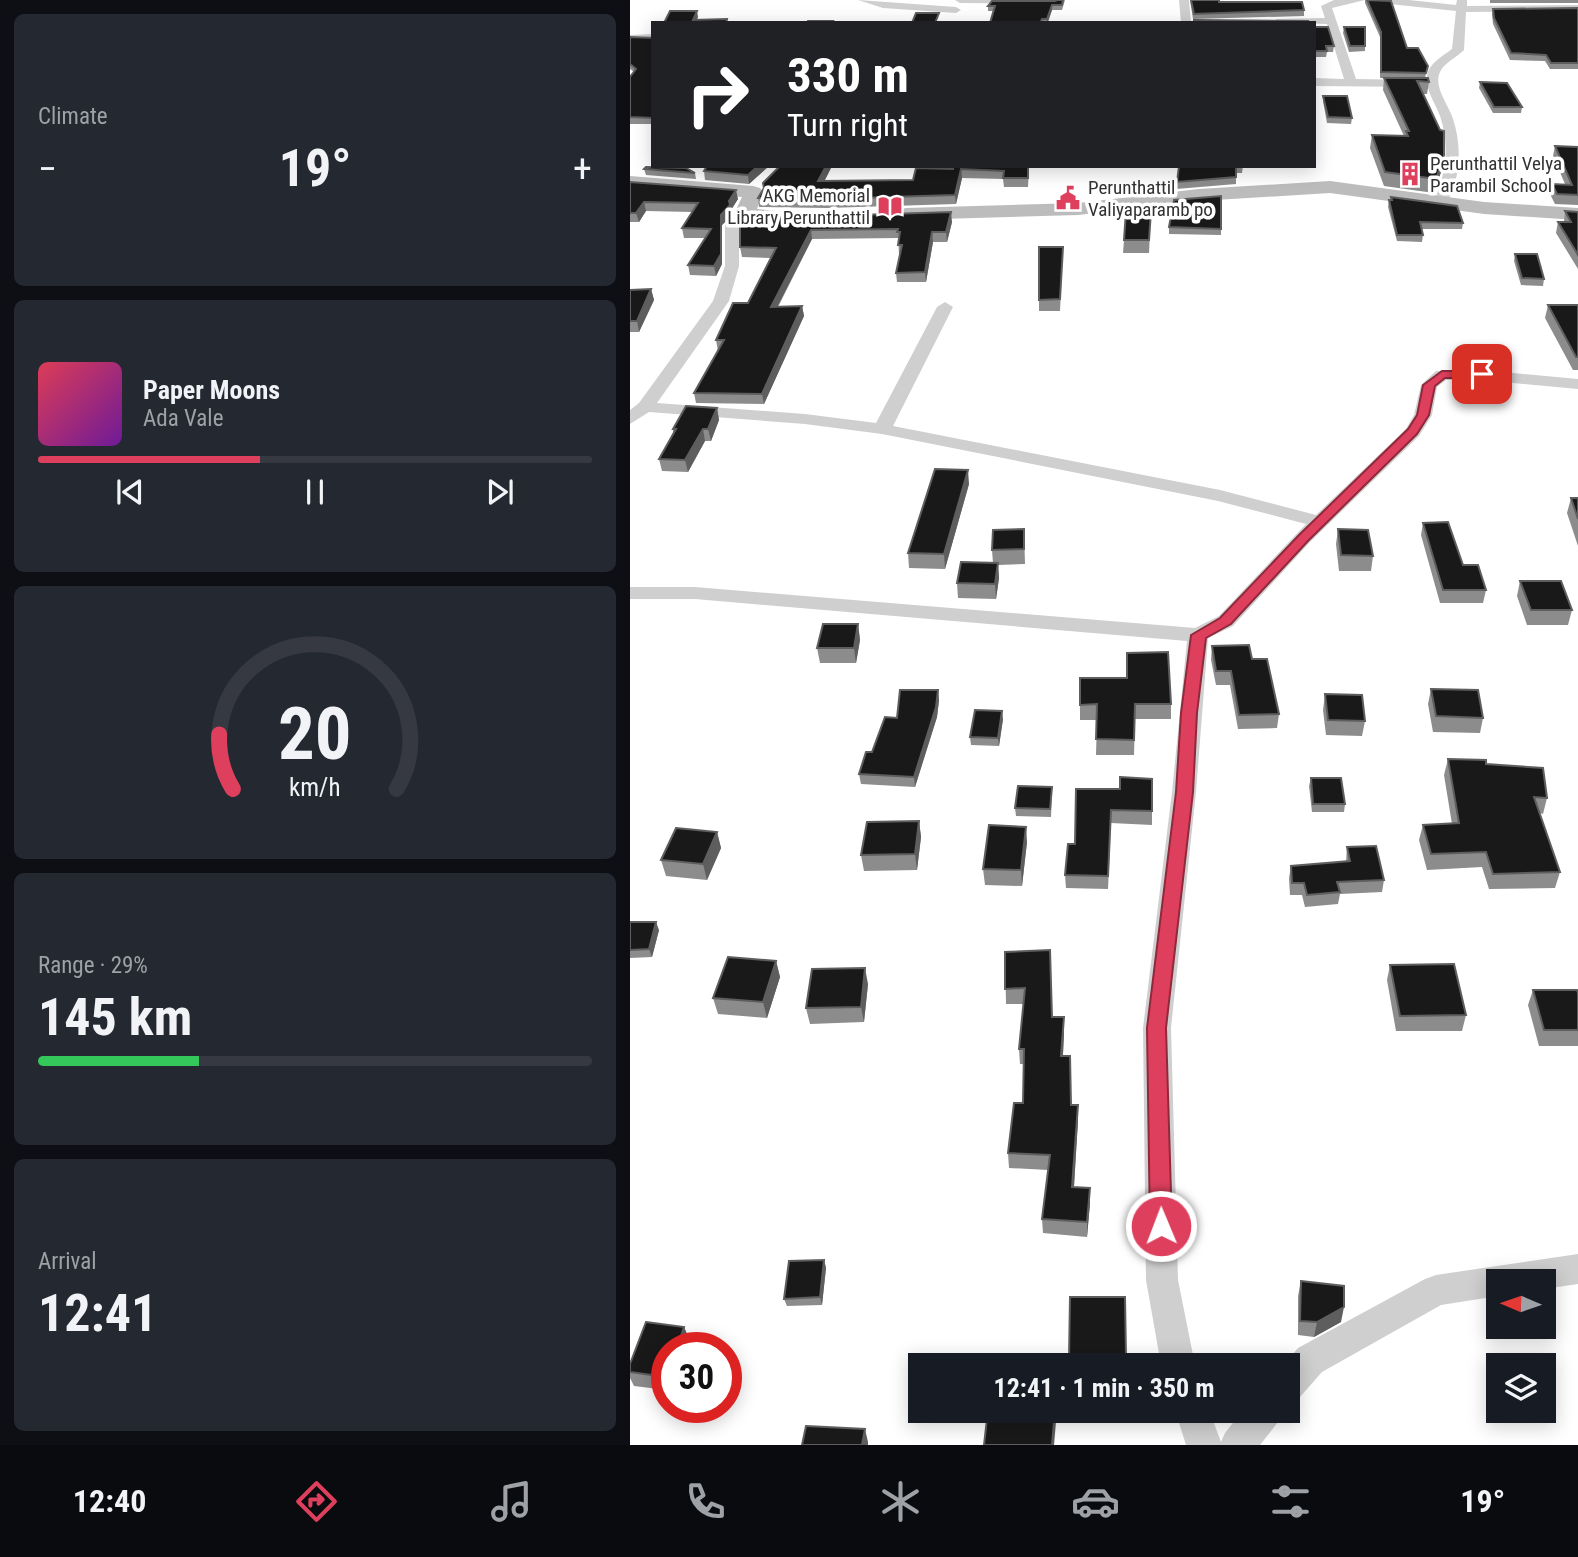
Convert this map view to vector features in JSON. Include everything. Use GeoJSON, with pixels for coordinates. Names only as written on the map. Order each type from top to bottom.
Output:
{"type":"FeatureCollection","features":[{"type":"Feature","properties":{"kind":"main road"},"geometry":{"type":"LineString","coordinates":[[630,182],[760,186],[744,214],[804,217]]}},
{"type":"Feature","properties":{"kind":"main road"},"geometry":{"type":"LineString","coordinates":[[889,215],[1079,209],[1199,195],[1331,187],[1484,208],[1577,216]]}},
{"type":"Feature","properties":{"kind":"street"},"geometry":{"type":"LineString","coordinates":[[863,0],[883,5],[1055,1]]}},
{"type":"Feature","properties":{"kind":"street"},"geometry":{"type":"LineString","coordinates":[[1184,0],[1186,21]]}},
{"type":"Feature","properties":{"kind":"street"},"geometry":{"type":"LineString","coordinates":[[1351,82],[1326,6],[1341,1],[1360,0]]}},
{"type":"Feature","properties":{"kind":"street"},"geometry":{"type":"LineString","coordinates":[[1380,0],[1578,8]]}},
{"type":"Feature","properties":{"kind":"street"},"geometry":{"type":"LineString","coordinates":[[949,21],[958,3]]}},
{"type":"Feature","properties":{"kind":"street"},"geometry":{"type":"LineString","coordinates":[[1441,201],[1451,181],[1453,157],[1448,120],[1433,85],[1435,68],[1458,50],[1462,4]]}},
{"type":"Feature","properties":{"kind":"street"},"geometry":{"type":"LineString","coordinates":[[1316,21],[1331,21]]}},
{"type":"Feature","properties":{"kind":"street"},"geometry":{"type":"LineString","coordinates":[[630,38],[651,37]]}},
{"type":"Feature","properties":{"kind":"street"},"geometry":{"type":"LineString","coordinates":[[1316,82],[1433,85]]}},
{"type":"Feature","properties":{"kind":"street"},"geometry":{"type":"LineString","coordinates":[[630,419],[645,407],[721,301],[732,266],[732,225],[744,214]]}},
{"type":"Feature","properties":{"kind":"street"},"geometry":{"type":"LineString","coordinates":[[882,429],[945,307]]}},
{"type":"Feature","properties":{"kind":"street"},"geometry":{"type":"LineString","coordinates":[[630,593],[695,593],[1198,635],[1226,621],[1320,522],[1413,432],[1423,415],[1429,385],[1442,375],[1482,374],[1578,384]]}},
{"type":"Feature","properties":{"kind":"street"},"geometry":{"type":"LineString","coordinates":[[645,407],[805,419],[882,429],[1220,496],[1320,522]]}},
{"type":"Feature","properties":{"kind":"street"},"geometry":{"type":"LineString","coordinates":[[1176,1353],[1162,1280],[1157,1028],[1184,792],[1198,635]]}},
{"type":"Feature","properties":{"kind":"street"},"geometry":{"type":"LineString","coordinates":[[1300,1371],[1310,1360],[1436,1290],[1578,1269]]}},
{"type":"Feature","properties":{"kind":"street"},"geometry":{"type":"LineString","coordinates":[[1196,1423],[1204,1445]]}},
{"type":"Feature","properties":{"kind":"street"},"geometry":{"type":"LineString","coordinates":[[1237,1445],[1255,1423]]}},
{"type":"Feature","properties":{"kind":"building"},"geometry":{"type":"Polygon","coordinates":[[[1063,0],[1062,5],[1052,5],[1047,19],[1041,21],[991,21],[995,6],[988,6],[992,1],[1063,0]]]}},
{"type":"Feature","properties":{"kind":"building"},"geometry":{"type":"Polygon","coordinates":[[[1191,0],[1302,2],[1304,10],[1194,14],[1191,0]]]}},
{"type":"Feature","properties":{"kind":"building"},"geometry":{"type":"Polygon","coordinates":[[[1367,0],[1391,1],[1407,48],[1418,48],[1428,66],[1426,73],[1381,72],[1381,32],[1367,0]]]}},
{"type":"Feature","properties":{"kind":"building"},"geometry":{"type":"Polygon","coordinates":[[[1578,8],[1578,63],[1551,63],[1546,55],[1511,53],[1494,18],[1493,9],[1578,8]]]}},
{"type":"Feature","properties":{"kind":"building"},"geometry":{"type":"Polygon","coordinates":[[[670,11],[697,11],[693,20],[727,19],[726,21],[665,21],[670,11]]]}},
{"type":"Feature","properties":{"kind":"building"},"geometry":{"type":"Polygon","coordinates":[[[916,13],[939,13],[936,21],[913,21],[916,13]]]}},
{"type":"Feature","properties":{"kind":"building"},"geometry":{"type":"Polygon","coordinates":[[[1194,20],[1308,21],[1194,21],[1194,20]]]}},
{"type":"Feature","properties":{"kind":"building"},"geometry":{"type":"Polygon","coordinates":[[[1316,27],[1328,27],[1334,46],[1326,46],[1327,51],[1316,51],[1316,27]]]}},
{"type":"Feature","properties":{"kind":"building"},"geometry":{"type":"Polygon","coordinates":[[[1344,27],[1365,27],[1365,46],[1350,46],[1344,27]]]}},
{"type":"Feature","properties":{"kind":"building"},"geometry":{"type":"Polygon","coordinates":[[[630,37],[651,38],[651,118],[630,117],[630,77],[636,69],[630,64],[630,37]]]}},
{"type":"Feature","properties":{"kind":"building"},"geometry":{"type":"Polygon","coordinates":[[[1384,78],[1428,78],[1429,82],[1417,81],[1440,130],[1444,131],[1444,156],[1441,158],[1436,179],[1385,172],[1372,135],[1408,136],[1406,131],[1409,131],[1384,78]]]}},
{"type":"Feature","properties":{"kind":"building"},"geometry":{"type":"Polygon","coordinates":[[[1480,82],[1507,83],[1522,107],[1494,107],[1480,82]]]}},
{"type":"Feature","properties":{"kind":"building"},"geometry":{"type":"Polygon","coordinates":[[[1323,96],[1347,96],[1352,118],[1328,117],[1323,96]]]}},
{"type":"Feature","properties":{"kind":"building"},"geometry":{"type":"Polygon","coordinates":[[[1555,146],[1578,147],[1578,195],[1557,194],[1552,184],[1572,185],[1555,146]]]}},
{"type":"Feature","properties":{"kind":"building"},"geometry":{"type":"Polygon","coordinates":[[[686,168],[695,173],[644,169],[686,168]]]}},
{"type":"Feature","properties":{"kind":"building"},"geometry":{"type":"Polygon","coordinates":[[[706,168],[756,168],[748,175],[704,171],[706,168]]]}},
{"type":"Feature","properties":{"kind":"building"},"geometry":{"type":"Polygon","coordinates":[[[778,168],[825,168],[818,181],[913,180],[916,168],[1028,168],[1028,178],[1003,178],[1004,171],[961,169],[955,195],[758,198],[764,188],[763,183],[778,168]]]}},
{"type":"Feature","properties":{"kind":"building"},"geometry":{"type":"Polygon","coordinates":[[[1179,168],[1236,168],[1236,177],[1177,182],[1179,168]]]}},
{"type":"Feature","properties":{"kind":"building"},"geometry":{"type":"Polygon","coordinates":[[[630,182],[736,190],[729,201],[730,205],[721,215],[721,254],[714,266],[688,265],[711,229],[682,228],[698,203],[644,202],[636,213],[630,213],[630,182]]]}},
{"type":"Feature","properties":{"kind":"building"},"geometry":{"type":"Polygon","coordinates":[[[1221,196],[1221,229],[1169,227],[1174,200],[1221,196]]]}},
{"type":"Feature","properties":{"kind":"building"},"geometry":{"type":"Polygon","coordinates":[[[1391,197],[1457,206],[1463,223],[1420,222],[1423,235],[1397,235],[1389,200],[1392,200],[1391,197]]]}},
{"type":"Feature","properties":{"kind":"building"},"geometry":{"type":"Polygon","coordinates":[[[1126,211],[1151,211],[1149,240],[1124,240],[1126,211]]]}},
{"type":"Feature","properties":{"kind":"building"},"geometry":{"type":"Polygon","coordinates":[[[1565,211],[1578,212],[1578,255],[1558,222],[1571,222],[1565,211]]]}},
{"type":"Feature","properties":{"kind":"building"},"geometry":{"type":"Polygon","coordinates":[[[951,212],[946,232],[932,232],[925,272],[896,273],[902,245],[898,245],[898,229],[811,230],[771,307],[802,306],[762,394],[694,393],[724,340],[716,340],[733,303],[748,303],[776,248],[740,247],[740,218],[745,213],[825,216],[951,212]]]}},
{"type":"Feature","properties":{"kind":"building"},"geometry":{"type":"Polygon","coordinates":[[[1039,247],[1063,247],[1060,299],[1039,300],[1039,247]]]}},
{"type":"Feature","properties":{"kind":"building"},"geometry":{"type":"Polygon","coordinates":[[[1515,254],[1537,254],[1544,279],[1522,278],[1515,254]]]}},
{"type":"Feature","properties":{"kind":"building"},"geometry":{"type":"Polygon","coordinates":[[[651,289],[637,321],[630,321],[630,290],[651,289]]]}},
{"type":"Feature","properties":{"kind":"building"},"geometry":{"type":"Polygon","coordinates":[[[1548,305],[1578,305],[1578,357],[1576,357],[1548,305]]]}},
{"type":"Feature","properties":{"kind":"building"},"geometry":{"type":"Polygon","coordinates":[[[686,406],[717,408],[708,429],[703,429],[685,460],[659,459],[676,429],[673,429],[686,406]]]}},
{"type":"Feature","properties":{"kind":"building"},"geometry":{"type":"Polygon","coordinates":[[[935,469],[968,470],[944,554],[908,553],[935,469]]]}},
{"type":"Feature","properties":{"kind":"building"},"geometry":{"type":"Polygon","coordinates":[[[1571,498],[1578,498],[1578,519],[1571,498]]]}},
{"type":"Feature","properties":{"kind":"building"},"geometry":{"type":"Polygon","coordinates":[[[1448,522],[1463,565],[1478,565],[1486,590],[1443,590],[1423,523],[1448,522]]]}},
{"type":"Feature","properties":{"kind":"building"},"geometry":{"type":"Polygon","coordinates":[[[1024,529],[1024,549],[992,550],[993,530],[1024,529]]]}},
{"type":"Feature","properties":{"kind":"building"},"geometry":{"type":"Polygon","coordinates":[[[1338,529],[1368,530],[1373,556],[1341,555],[1338,529]]]}},
{"type":"Feature","properties":{"kind":"building"},"geometry":{"type":"Polygon","coordinates":[[[961,562],[998,563],[995,584],[957,583],[961,562]]]}},
{"type":"Feature","properties":{"kind":"building"},"geometry":{"type":"Polygon","coordinates":[[[1520,581],[1561,581],[1572,610],[1531,610],[1520,581]]]}},
{"type":"Feature","properties":{"kind":"building"},"geometry":{"type":"Polygon","coordinates":[[[823,624],[858,624],[854,648],[817,648],[823,624]]]}},
{"type":"Feature","properties":{"kind":"building"},"geometry":{"type":"Polygon","coordinates":[[[1249,645],[1252,659],[1267,659],[1279,714],[1239,715],[1231,671],[1216,671],[1212,646],[1249,645]]]}},
{"type":"Feature","properties":{"kind":"building"},"geometry":{"type":"Polygon","coordinates":[[[1168,652],[1171,704],[1135,704],[1134,740],[1096,739],[1097,704],[1080,705],[1080,678],[1127,678],[1127,653],[1168,652]]]}},
{"type":"Feature","properties":{"kind":"building"},"geometry":{"type":"Polygon","coordinates":[[[1431,689],[1478,690],[1483,718],[1436,716],[1431,689]]]}},
{"type":"Feature","properties":{"kind":"building"},"geometry":{"type":"Polygon","coordinates":[[[900,690],[938,690],[936,707],[914,777],[859,774],[866,752],[872,752],[885,717],[897,718],[900,690]]]}},
{"type":"Feature","properties":{"kind":"building"},"geometry":{"type":"Polygon","coordinates":[[[1325,694],[1362,695],[1365,721],[1328,720],[1325,694]]]}},
{"type":"Feature","properties":{"kind":"building"},"geometry":{"type":"Polygon","coordinates":[[[975,710],[1002,711],[998,738],[970,737],[975,710]]]}},
{"type":"Feature","properties":{"kind":"building"},"geometry":{"type":"Polygon","coordinates":[[[1448,759],[1486,760],[1486,764],[1543,768],[1547,798],[1534,797],[1560,872],[1493,874],[1486,852],[1431,854],[1423,825],[1459,823],[1448,759]]]}},
{"type":"Feature","properties":{"kind":"building"},"geometry":{"type":"Polygon","coordinates":[[[1120,777],[1152,779],[1152,811],[1111,810],[1108,876],[1065,875],[1068,844],[1075,844],[1076,789],[1120,789],[1120,777]]]}},
{"type":"Feature","properties":{"kind":"building"},"geometry":{"type":"Polygon","coordinates":[[[1311,778],[1341,778],[1345,804],[1313,804],[1311,778]]]}},
{"type":"Feature","properties":{"kind":"building"},"geometry":{"type":"Polygon","coordinates":[[[1018,786],[1052,787],[1050,809],[1015,808],[1018,786]]]}},
{"type":"Feature","properties":{"kind":"building"},"geometry":{"type":"Polygon","coordinates":[[[919,821],[915,854],[861,855],[867,822],[919,821]]]}},
{"type":"Feature","properties":{"kind":"building"},"geometry":{"type":"Polygon","coordinates":[[[989,825],[1026,827],[1021,870],[983,869],[989,825]]]}},
{"type":"Feature","properties":{"kind":"building"},"geometry":{"type":"Polygon","coordinates":[[[676,828],[717,832],[703,864],[661,860],[676,828]]]}},
{"type":"Feature","properties":{"kind":"building"},"geometry":{"type":"Polygon","coordinates":[[[1376,846],[1384,880],[1337,882],[1340,892],[1307,895],[1304,883],[1292,883],[1291,866],[1350,861],[1347,847],[1376,846]]]}},
{"type":"Feature","properties":{"kind":"building"},"geometry":{"type":"Polygon","coordinates":[[[630,922],[656,922],[649,949],[630,950],[630,922]]]}},
{"type":"Feature","properties":{"kind":"building"},"geometry":{"type":"Polygon","coordinates":[[[1050,950],[1052,1017],[1064,1017],[1061,1056],[1070,1056],[1071,1105],[1078,1105],[1072,1187],[1090,1188],[1087,1222],[1042,1219],[1050,1155],[1008,1153],[1014,1103],[1023,1103],[1024,1049],[1019,1049],[1025,988],[1005,989],[1005,952],[1050,950]]]}},
{"type":"Feature","properties":{"kind":"building"},"geometry":{"type":"Polygon","coordinates":[[[728,957],[776,961],[763,1002],[713,998],[728,957]]]}},
{"type":"Feature","properties":{"kind":"building"},"geometry":{"type":"Polygon","coordinates":[[[1454,964],[1466,1015],[1400,1016],[1390,965],[1454,964]]]}},
{"type":"Feature","properties":{"kind":"building"},"geometry":{"type":"Polygon","coordinates":[[[865,968],[861,1007],[806,1008],[812,969],[865,968]]]}},
{"type":"Feature","properties":{"kind":"building"},"geometry":{"type":"Polygon","coordinates":[[[1533,990],[1577,990],[1578,1030],[1544,1030],[1533,990]]]}},
{"type":"Feature","properties":{"kind":"building"},"geometry":{"type":"Polygon","coordinates":[[[824,1260],[820,1297],[784,1299],[789,1261],[824,1260]]]}},
{"type":"Feature","properties":{"kind":"building"},"geometry":{"type":"Polygon","coordinates":[[[1301,1281],[1344,1286],[1344,1307],[1317,1322],[1300,1321],[1301,1281]]]}},
{"type":"Feature","properties":{"kind":"building"},"geometry":{"type":"Polygon","coordinates":[[[1070,1297],[1125,1297],[1126,1353],[1069,1353],[1070,1297]]]}},
{"type":"Feature","properties":{"kind":"building"},"geometry":{"type":"Polygon","coordinates":[[[646,1322],[684,1327],[682,1332],[651,1332],[651,1375],[630,1372],[630,1364],[646,1322]]]}},
{"type":"Feature","properties":{"kind":"building"},"geometry":{"type":"Polygon","coordinates":[[[987,1423],[1054,1423],[1052,1445],[984,1445],[987,1423]]]}},
{"type":"Feature","properties":{"kind":"building"},"geometry":{"type":"Polygon","coordinates":[[[806,1426],[865,1429],[862,1445],[802,1445],[806,1426]]]}},
{"type":"Feature","properties":{"kind":"place","name":"Perunthattil Velya Parambil School"},"geometry":{"type":"Point","coordinates":[1410,174]}},
{"type":"Feature","properties":{"kind":"place","name":"Perunthattil Valiyaparamb po"},"geometry":{"type":"Point","coordinates":[1068,198]}},
{"type":"Feature","properties":{"kind":"place","name":"AKG Memorial Library Perunthattil"},"geometry":{"type":"Point","coordinates":[890,206]}},
{"type":"Feature","properties":{"kind":"route"},"geometry":{"type":"LineString","coordinates":[[1161,1226],[1157,1028],[1184,792],[1198,635],[1226,621],[1303,538],[1413,432],[1423,415],[1429,385],[1442,375],[1482,374]]}}]}
